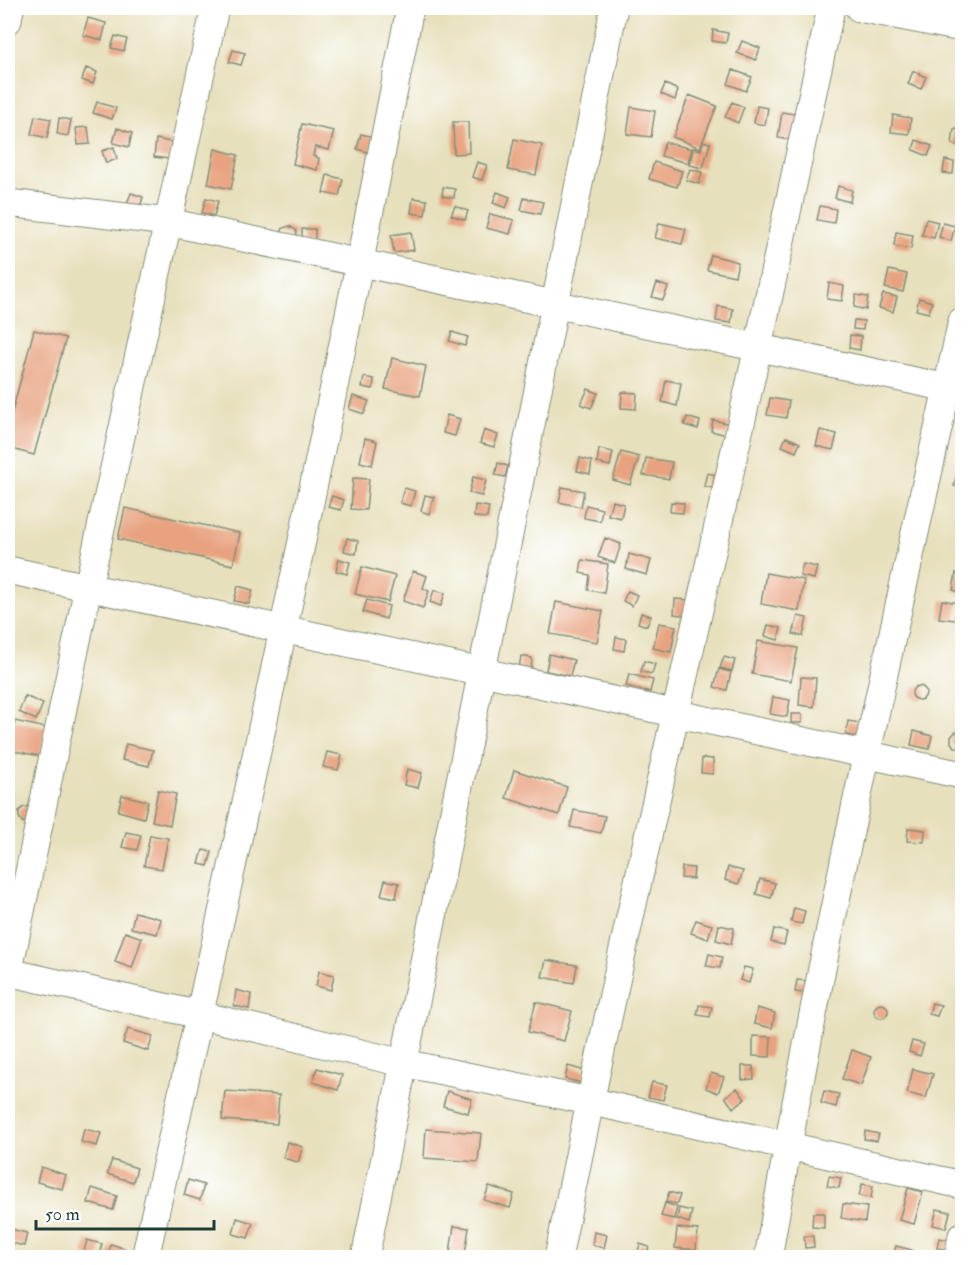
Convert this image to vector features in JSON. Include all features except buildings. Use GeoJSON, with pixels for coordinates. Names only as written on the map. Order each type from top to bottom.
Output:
{"type":"FeatureCollection","features":[{"type":"Feature","properties":{"kind":"street"},"geometry":{"type":"LineString","coordinates":[[8,20],[10,8]]}},
{"type":"Feature","properties":{"kind":"street"},"geometry":{"type":"LineString","coordinates":[[215,8],[88,587],[8,973],[403,1063],[590,1101],[963,1185]]}},
{"type":"Feature","properties":{"kind":"street"},"geometry":{"type":"LineString","coordinates":[[145,1257],[284,629],[410,8]]}},
{"type":"Feature","properties":{"kind":"street"},"geometry":{"type":"LineString","coordinates":[[365,1257],[614,8]]}},
{"type":"Feature","properties":{"kind":"street"},"geometry":{"type":"LineString","coordinates":[[558,1257],[590,1101],[758,348],[831,8]]}},
{"type":"Feature","properties":{"kind":"street"},"geometry":{"type":"LineString","coordinates":[[859,8],[963,28]]}},
{"type":"Feature","properties":{"kind":"street"},"geometry":{"type":"LineString","coordinates":[[8,203],[168,222],[955,389]]}},
{"type":"Feature","properties":{"kind":"street"},"geometry":{"type":"LineString","coordinates":[[768,1257],[865,755],[955,389],[963,321]]}},
{"type":"Feature","properties":{"kind":"street"},"geometry":{"type":"LineString","coordinates":[[8,570],[963,775]]}},
{"type":"Feature","properties":{"kind":"street"},"geometry":{"type":"LineString","coordinates":[[958,1257],[963,1236]]}}]}
